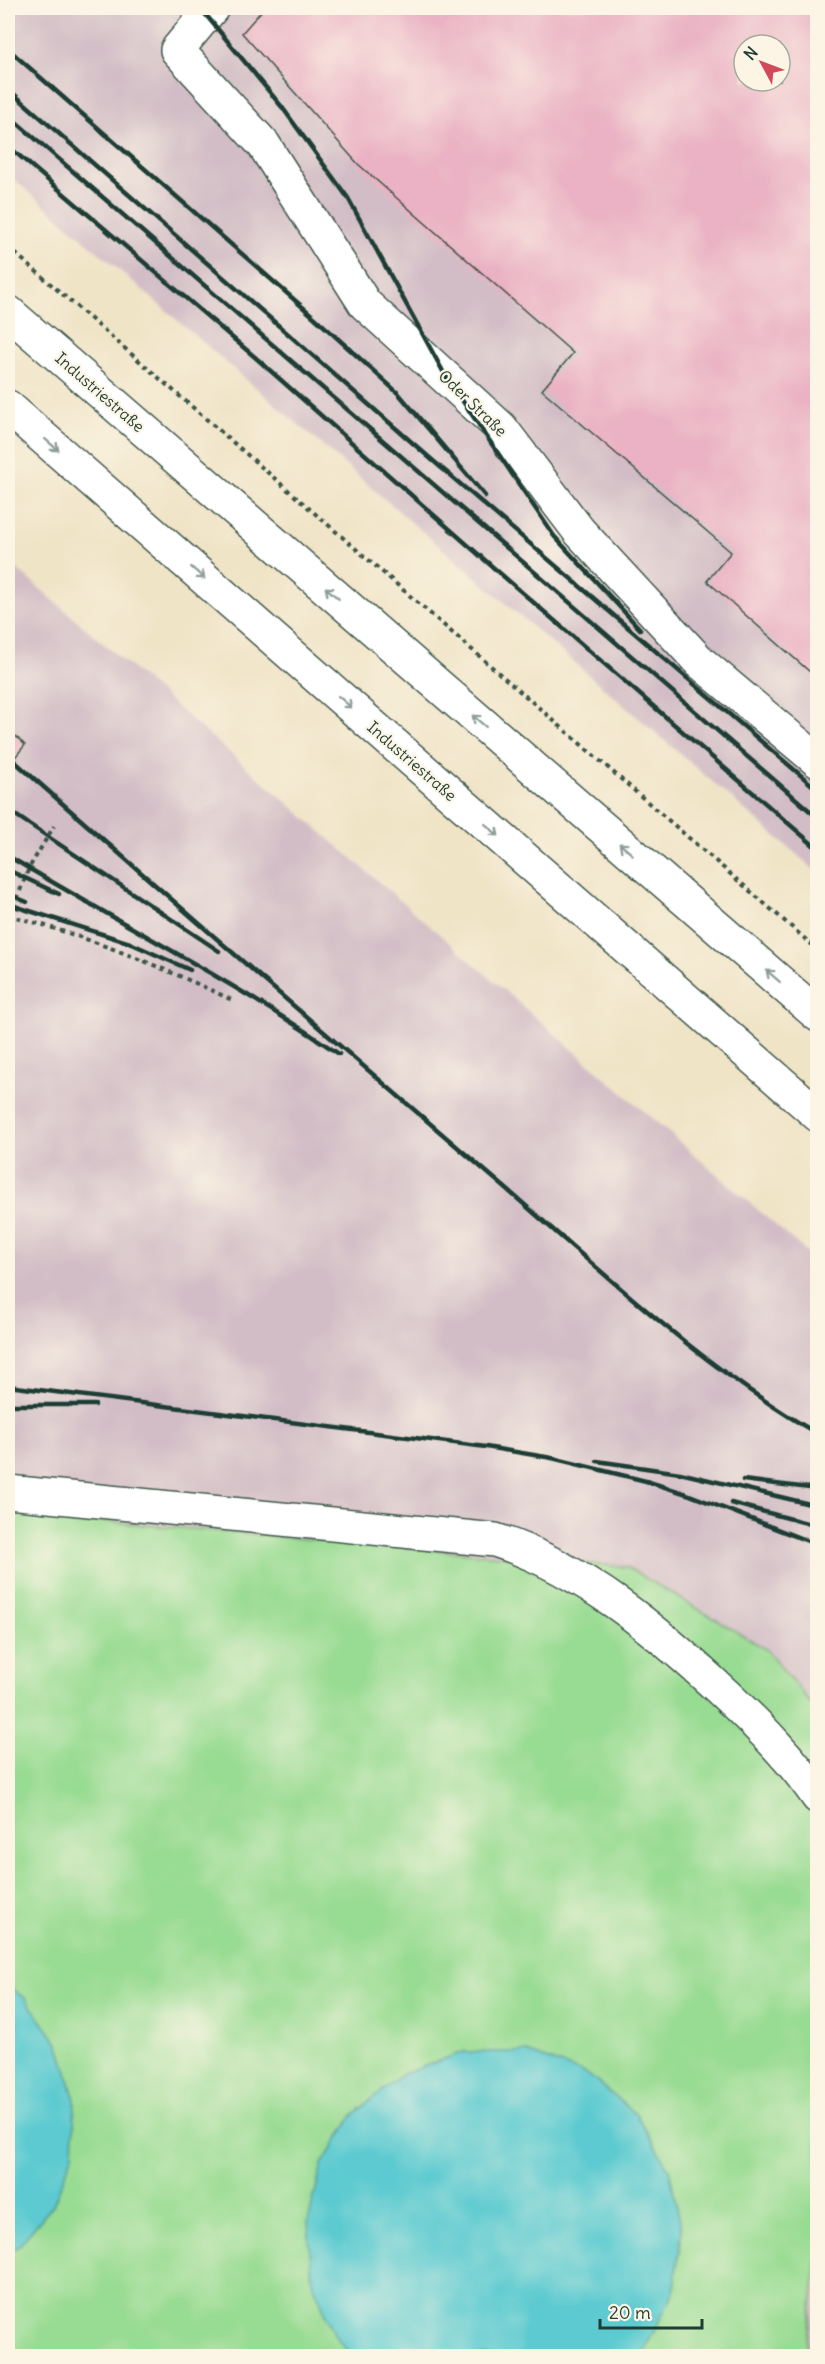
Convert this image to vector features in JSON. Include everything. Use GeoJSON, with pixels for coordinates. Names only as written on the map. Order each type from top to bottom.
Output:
{"type":"FeatureCollection","features":[{"type":"Feature","properties":{"kind":"main road","name":"Oder Straße"},"geometry":{"type":"LineString","coordinates":[[212,8],[177,50],[264,145],[365,304],[501,428],[579,531],[700,662],[818,761]]}},
{"type":"Feature","properties":{"kind":"main road","name":"Industriestraße"},"geometry":{"type":"LineString","coordinates":[[8,312],[818,1015]]}},
{"type":"Feature","properties":{"kind":"main road","name":"Industriestraße"},"geometry":{"type":"LineString","coordinates":[[8,406],[818,1115]]}},
{"type":"Feature","properties":{"kind":"main road"},"geometry":{"type":"LineString","coordinates":[[8,1492],[495,1540],[528,1551],[597,1589],[687,1658],[759,1726],[818,1797]]}},
{"type":"Feature","properties":{"kind":"path"},"geometry":{"type":"LineString","coordinates":[[8,247],[818,950]]}},
{"type":"Feature","properties":{"kind":"path"},"geometry":{"type":"LineString","coordinates":[[54,826],[29,868],[9,916],[98,943],[151,963],[234,1001]]}},
{"type":"Feature","properties":{"kind":"shaded area"},"geometry":{"type":"Polygon","coordinates":[[[8,8],[817,8],[817,872],[8,174],[8,8]]]}},
{"type":"Feature","properties":{"kind":"shaded area"},"geometry":{"type":"Polygon","coordinates":[[[8,561],[817,1261],[817,2356],[8,2356],[8,561]]]}},
{"type":"Feature","properties":{"kind":"green space"},"geometry":{"type":"Polygon","coordinates":[[[8,1513],[627,1567],[766,1649],[817,1711],[818,2256],[806,2356],[8,2356],[8,1513]]]}},
{"type":"Feature","properties":{"kind":"water"},"geometry":{"type":"Polygon","coordinates":[[[8,1986],[25,1998],[59,2045],[75,2100],[73,2154],[53,2205],[18,2247],[8,2253],[8,1986]]]}},
{"type":"Feature","properties":{"kind":"water"},"geometry":{"type":"Polygon","coordinates":[[[463,2052],[527,2052],[587,2074],[636,2114],[669,2169],[682,2231],[673,2294],[644,2351],[638,2356],[352,2356],[335,2336],[312,2281],[308,2222],[322,2164],[354,2114],[403,2074],[463,2052]]]}},
{"type":"Feature","properties":{"kind":"building"},"geometry":{"type":"Polygon","coordinates":[[[264,8],[818,8],[818,679],[707,581],[731,552],[542,390],[573,353],[358,164],[242,33],[264,8]]]}},
{"type":"Feature","properties":{"kind":"building"},"geometry":{"type":"Polygon","coordinates":[[[8,729],[25,745],[8,766],[8,729]]]}},
{"type":"Feature","properties":{"kind":"railway"},"geometry":{"type":"LineString","coordinates":[[197,8],[206,15],[282,107],[348,198],[445,375],[554,536],[640,629]]}},
{"type":"Feature","properties":{"kind":"railway"},"geometry":{"type":"LineString","coordinates":[[8,49],[399,394],[485,496]]}},
{"type":"Feature","properties":{"kind":"railway"},"geometry":{"type":"LineString","coordinates":[[8,89],[431,459],[818,790]]}},
{"type":"Feature","properties":{"kind":"railway"},"geometry":{"type":"LineString","coordinates":[[8,115],[818,818]]}},
{"type":"Feature","properties":{"kind":"railway"},"geometry":{"type":"LineString","coordinates":[[8,146],[256,358],[818,849]]}},
{"type":"Feature","properties":{"kind":"railway"},"geometry":{"type":"LineString","coordinates":[[13,760],[654,1317],[734,1379],[775,1408],[818,1434]]}},
{"type":"Feature","properties":{"kind":"railway"},"geometry":{"type":"LineString","coordinates":[[8,810],[219,951]]}},
{"type":"Feature","properties":{"kind":"railway"},"geometry":{"type":"LineString","coordinates":[[8,856],[217,977],[339,1054]]}},
{"type":"Feature","properties":{"kind":"railway"},"geometry":{"type":"LineString","coordinates":[[8,870],[59,894]]}},
{"type":"Feature","properties":{"kind":"railway"},"geometry":{"type":"LineString","coordinates":[[8,894],[27,902]]}},
{"type":"Feature","properties":{"kind":"railway"},"geometry":{"type":"LineString","coordinates":[[8,904],[130,943],[190,970]]}},
{"type":"Feature","properties":{"kind":"railway"},"geometry":{"type":"LineString","coordinates":[[8,1386],[486,1447],[552,1458],[646,1481],[687,1494],[818,1545]]}},
{"type":"Feature","properties":{"kind":"railway"},"geometry":{"type":"LineString","coordinates":[[8,1405],[95,1405]]}},
{"type":"Feature","properties":{"kind":"railway"},"geometry":{"type":"LineString","coordinates":[[597,1461],[680,1473],[818,1506]]}},
{"type":"Feature","properties":{"kind":"railway"},"geometry":{"type":"LineString","coordinates":[[743,1480],[818,1489]]}},
{"type":"Feature","properties":{"kind":"railway"},"geometry":{"type":"LineString","coordinates":[[731,1503],[818,1526]]}}]}
